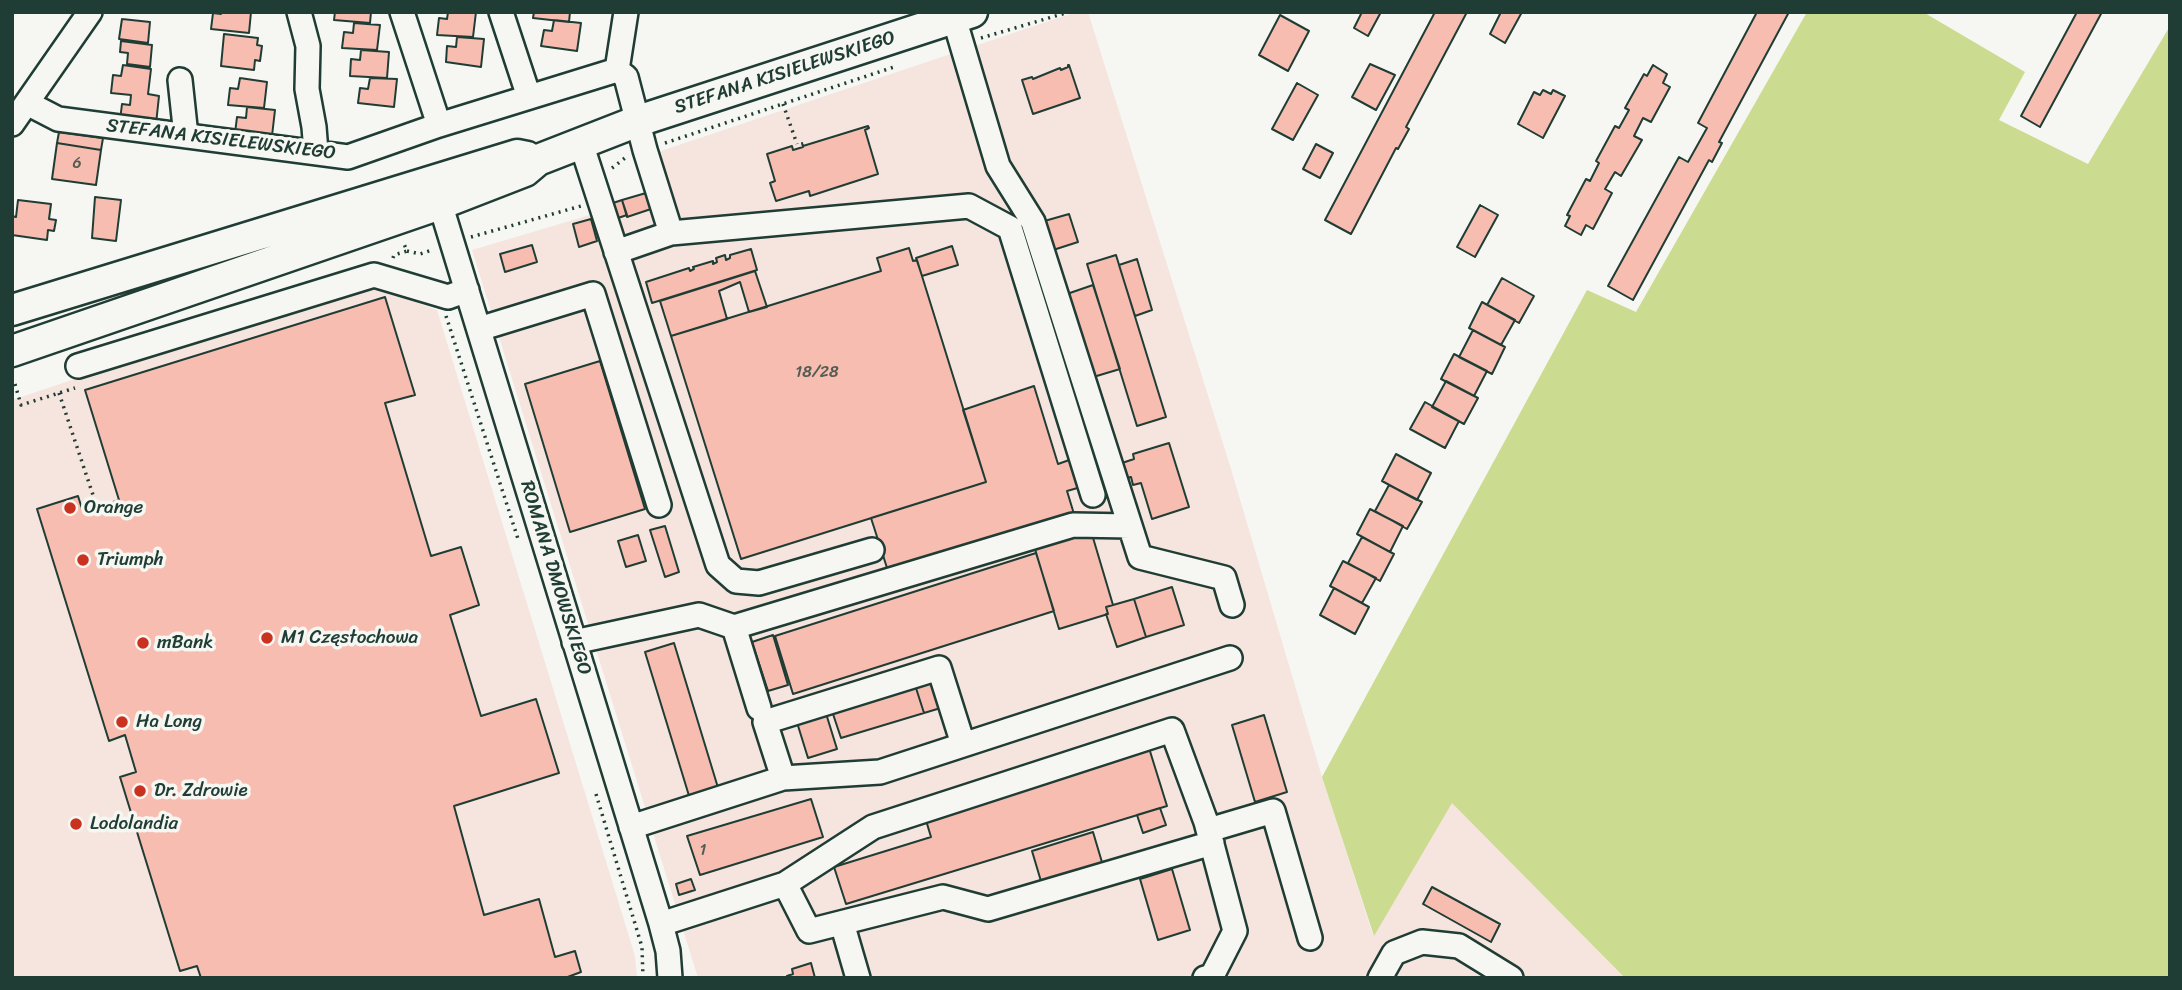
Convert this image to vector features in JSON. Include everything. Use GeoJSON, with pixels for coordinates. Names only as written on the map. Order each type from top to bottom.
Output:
{"type":"FeatureCollection","features":[{"type":"Feature","properties":{"kind":"main road","name":"STEFANA KISIELEWSKIEGO"},"geometry":{"type":"LineString","coordinates":[[12,310],[437,192],[525,172],[538,160],[638,121],[963,25]]}},
{"type":"Feature","properties":{"kind":"main road","name":"STEFANA KISIELEWSKIEGO"},"geometry":{"type":"LineString","coordinates":[[12,351],[437,192]]}},
{"type":"Feature","properties":{"kind":"street"},"geometry":{"type":"LineString","coordinates":[[12,124],[90,12]]}},
{"type":"Feature","properties":{"kind":"street"},"geometry":{"type":"LineString","coordinates":[[299,12],[308,46],[307,89],[316,152]]}},
{"type":"Feature","properties":{"kind":"street"},"geometry":{"type":"LineString","coordinates":[[402,12],[439,125]]}},
{"type":"Feature","properties":{"kind":"street"},"geometry":{"type":"LineString","coordinates":[[501,12],[529,97]]}},
{"type":"Feature","properties":{"kind":"street"},"geometry":{"type":"LineString","coordinates":[[626,12],[617,70],[626,77],[671,233]]}},
{"type":"Feature","properties":{"kind":"street"},"geometry":{"type":"LineString","coordinates":[[963,25],[998,166],[1033,222],[1140,557],[1224,578],[1232,604]]}},
{"type":"Feature","properties":{"kind":"street","name":"STEFANA KISIELEWSKIEGO"},"geometry":{"type":"LineString","coordinates":[[27,103],[58,119],[348,156],[617,70]]}},
{"type":"Feature","properties":{"kind":"street"},"geometry":{"type":"LineString","coordinates":[[180,79],[187,136]]}},
{"type":"Feature","properties":{"kind":"street"},"geometry":{"type":"LineString","coordinates":[[581,143],[718,565],[736,581],[759,583],[872,551]]}},
{"type":"Feature","properties":{"kind":"street","name":"ROMANA DMOWSKIEGO"},"geometry":{"type":"LineString","coordinates":[[437,192],[661,925],[668,951],[670,978]]}},
{"type":"Feature","properties":{"kind":"street"},"geometry":{"type":"LineString","coordinates":[[616,252],[671,233],[969,206],[1010,228],[1093,495]]}},
{"type":"Feature","properties":{"kind":"street"},"geometry":{"type":"LineString","coordinates":[[78,366],[373,275],[448,297],[467,290]]}},
{"type":"Feature","properties":{"kind":"street"},"geometry":{"type":"LineString","coordinates":[[479,329],[593,294],[659,505]]}},
{"type":"Feature","properties":{"kind":"street"},"geometry":{"type":"LineString","coordinates":[[575,642],[699,615],[734,627],[1073,525],[1130,526]]}},
{"type":"Feature","properties":{"kind":"street"},"geometry":{"type":"LineString","coordinates":[[734,627],[759,709]]}},
{"type":"Feature","properties":{"kind":"street"},"geometry":{"type":"LineString","coordinates":[[631,827],[783,778],[880,772],[1230,658]]}},
{"type":"Feature","properties":{"kind":"street"},"geometry":{"type":"LineString","coordinates":[[783,778],[765,722],[939,668],[963,744]]}},
{"type":"Feature","properties":{"kind":"street"},"geometry":{"type":"LineString","coordinates":[[661,925],[785,884],[873,827],[1172,730],[1210,836],[1235,931],[1212,976],[1205,978]]}},
{"type":"Feature","properties":{"kind":"street"},"geometry":{"type":"LineString","coordinates":[[785,884],[809,931],[943,897],[988,909],[1210,836],[1273,811],[1310,938]]}},
{"type":"Feature","properties":{"kind":"street"},"geometry":{"type":"LineString","coordinates":[[842,923],[858,978]]}},
{"type":"Feature","properties":{"kind":"street"},"geometry":{"type":"LineString","coordinates":[[1380,978],[1394,953],[1422,942],[1459,946],[1511,978]]}},
{"type":"Feature","properties":{"kind":"path"},"geometry":{"type":"LineString","coordinates":[[963,25],[1069,12]]}},
{"type":"Feature","properties":{"kind":"path"},"geometry":{"type":"LineString","coordinates":[[462,240],[561,213],[615,194],[609,177],[612,166],[645,150],[898,65]]}},
{"type":"Feature","properties":{"kind":"path"},"geometry":{"type":"LineString","coordinates":[[783,104],[797,144]]}},
{"type":"Feature","properties":{"kind":"path"},"geometry":{"type":"LineString","coordinates":[[403,242],[407,251]]}},
{"type":"Feature","properties":{"kind":"path"},"geometry":{"type":"LineString","coordinates":[[391,261],[394,255],[407,251],[420,254],[440,247]]}},
{"type":"Feature","properties":{"kind":"path"},"geometry":{"type":"LineString","coordinates":[[446,316],[522,553]]}},
{"type":"Feature","properties":{"kind":"path"},"geometry":{"type":"LineString","coordinates":[[12,375],[15,384],[12,385]]}},
{"type":"Feature","properties":{"kind":"path"},"geometry":{"type":"LineString","coordinates":[[59,393],[97,507]]}},
{"type":"Feature","properties":{"kind":"path"},"geometry":{"type":"LineString","coordinates":[[595,792],[642,947],[643,978]]}},
{"type":"Feature","properties":{"kind":"shaded area"},"geometry":{"type":"Polygon","coordinates":[[[1076,12],[1088,12],[1231,469],[1322,777],[1373,935],[1452,802],[1625,978],[698,978],[472,250],[664,193],[652,154],[1076,12]]]}},
{"type":"Feature","properties":{"kind":"shaded area","name":"M1 Częstochowa"},"geometry":{"type":"Polygon","coordinates":[[[363,283],[437,310],[635,956],[637,978],[12,978],[12,400],[363,283]]]}},
{"type":"Feature","properties":{"kind":"green space"},"geometry":{"type":"Polygon","coordinates":[[[1807,12],[1923,12],[2025,72],[1999,120],[2088,164],[2170,26],[2170,978],[1625,978],[1452,803],[1374,936],[1322,777],[1587,290],[1636,312],[1807,12]]]}},
{"type":"Feature","properties":{"kind":"building"},"geometry":{"type":"Polygon","coordinates":[[[251,12],[249,33],[211,29],[213,13],[251,12]]]}},
{"type":"Feature","properties":{"kind":"building"},"geometry":{"type":"Polygon","coordinates":[[[335,12],[371,12],[370,23],[334,20],[335,12]]]}},
{"type":"Feature","properties":{"kind":"building"},"geometry":{"type":"Polygon","coordinates":[[[448,12],[476,12],[473,37],[437,35],[439,18],[447,19],[448,12]]]}},
{"type":"Feature","properties":{"kind":"building"},"geometry":{"type":"Polygon","coordinates":[[[534,12],[570,12],[569,22],[533,18],[534,12]]]}},
{"type":"Feature","properties":{"kind":"building"},"geometry":{"type":"Polygon","coordinates":[[[1362,12],[1381,12],[1368,36],[1354,28],[1362,12]]]}},
{"type":"Feature","properties":{"kind":"building"},"geometry":{"type":"Polygon","coordinates":[[[1435,12],[1467,12],[1406,127],[1409,129],[1398,149],[1396,148],[1351,234],[1325,220],[1435,12]]]}},
{"type":"Feature","properties":{"kind":"building"},"geometry":{"type":"Polygon","coordinates":[[[1501,12],[1522,12],[1505,43],[1490,34],[1501,12]]]}},
{"type":"Feature","properties":{"kind":"building"},"geometry":{"type":"Polygon","coordinates":[[[1757,12],[1789,12],[1719,142],[1722,143],[1712,162],[1709,160],[1633,300],[1608,286],[1679,157],[1688,162],[1707,128],[1698,123],[1757,12]]]}},
{"type":"Feature","properties":{"kind":"building"},"geometry":{"type":"Polygon","coordinates":[[[2077,12],[2102,12],[2040,127],[2021,116],[2077,12]]]}},
{"type":"Feature","properties":{"kind":"building"},"geometry":{"type":"Polygon","coordinates":[[[1280,15],[1309,31],[1288,71],[1259,55],[1280,15]]]}},
{"type":"Feature","properties":{"kind":"building"},"geometry":{"type":"Polygon","coordinates":[[[122,19],[150,22],[148,43],[119,39],[122,19]]]}},
{"type":"Feature","properties":{"kind":"building"},"geometry":{"type":"Polygon","coordinates":[[[554,20],[581,23],[577,51],[541,46],[544,30],[552,31],[554,20]]]}},
{"type":"Feature","properties":{"kind":"building"},"geometry":{"type":"Polygon","coordinates":[[[354,23],[380,25],[377,50],[342,48],[344,32],[353,33],[354,23]]]}},
{"type":"Feature","properties":{"kind":"building"},"geometry":{"type":"Polygon","coordinates":[[[224,34],[258,38],[257,45],[262,46],[260,61],[255,60],[254,70],[221,66],[224,34]]]}},
{"type":"Feature","properties":{"kind":"building"},"geometry":{"type":"Polygon","coordinates":[[[457,37],[484,39],[481,67],[446,62],[447,46],[456,47],[457,37]]]}},
{"type":"Feature","properties":{"kind":"building"},"geometry":{"type":"Polygon","coordinates":[[[121,41],[152,45],[150,67],[127,64],[128,53],[120,52],[121,41]]]}},
{"type":"Feature","properties":{"kind":"building"},"geometry":{"type":"Polygon","coordinates":[[[361,50],[389,52],[387,78],[350,76],[351,59],[360,60],[361,50]]]}},
{"type":"Feature","properties":{"kind":"building"},"geometry":{"type":"Polygon","coordinates":[[[1370,64],[1395,75],[1376,110],[1352,97],[1370,64]]]}},
{"type":"Feature","properties":{"kind":"building"},"geometry":{"type":"Polygon","coordinates":[[[123,65],[151,69],[148,94],[159,96],[156,124],[120,120],[122,104],[130,105],[131,95],[111,93],[113,75],[121,76],[123,65]]]}},
{"type":"Feature","properties":{"kind":"building"},"geometry":{"type":"Polygon","coordinates":[[[1068,65],[1080,98],[1033,114],[1022,80],[1033,79],[1060,68],[1061,70],[1068,65]]]}},
{"type":"Feature","properties":{"kind":"building"},"geometry":{"type":"Polygon","coordinates":[[[1653,65],[1667,74],[1663,83],[1670,87],[1651,122],[1643,118],[1634,136],[1642,140],[1621,176],[1615,172],[1605,189],[1612,193],[1593,229],[1586,225],[1581,235],[1565,226],[1570,216],[1567,215],[1586,179],[1590,181],[1599,163],[1596,161],[1615,126],[1619,128],[1629,110],[1625,108],[1644,74],[1647,76],[1653,65]]]}},
{"type":"Feature","properties":{"kind":"building"},"geometry":{"type":"Polygon","coordinates":[[[240,78],[267,82],[264,108],[228,105],[230,88],[238,89],[240,78]]]}},
{"type":"Feature","properties":{"kind":"building"},"geometry":{"type":"Polygon","coordinates":[[[370,78],[397,79],[394,107],[358,103],[360,88],[368,89],[370,78]]]}},
{"type":"Feature","properties":{"kind":"building"},"geometry":{"type":"Polygon","coordinates":[[[1297,83],[1318,95],[1293,140],[1272,129],[1297,83]]]}},
{"type":"Feature","properties":{"kind":"building"},"geometry":{"type":"Polygon","coordinates":[[[1543,90],[1551,94],[1553,90],[1565,96],[1543,138],[1518,124],[1534,92],[1540,95],[1543,90]]]}},
{"type":"Feature","properties":{"kind":"building"},"geometry":{"type":"Polygon","coordinates":[[[247,107],[275,110],[272,136],[235,133],[237,117],[246,118],[247,107]]]}},
{"type":"Feature","properties":{"kind":"building"},"geometry":{"type":"Polygon","coordinates":[[[868,126],[865,130],[878,174],[810,196],[809,191],[776,201],[770,183],[775,181],[767,154],[792,146],[793,150],[803,147],[802,143],[803,146],[868,126]]]}},
{"type":"Feature","properties":{"kind":"building"},"geometry":{"type":"Polygon","coordinates":[[[59,132],[103,138],[101,150],[57,143],[59,132]]]}},
{"type":"Feature","properties":{"kind":"building"},"geometry":{"type":"Polygon","coordinates":[[[57,143],[101,150],[96,185],[52,179],[57,143]]]}},
{"type":"Feature","properties":{"kind":"building"},"geometry":{"type":"Polygon","coordinates":[[[1316,144],[1333,153],[1320,178],[1303,169],[1316,144]]]}},
{"type":"Feature","properties":{"kind":"building"},"geometry":{"type":"Polygon","coordinates":[[[646,193],[651,209],[627,217],[622,200],[646,193]]]}},
{"type":"Feature","properties":{"kind":"building"},"geometry":{"type":"Polygon","coordinates":[[[95,197],[121,200],[116,241],[92,238],[95,197]]]}},
{"type":"Feature","properties":{"kind":"building"},"geometry":{"type":"Polygon","coordinates":[[[18,200],[51,204],[49,219],[56,220],[54,231],[48,230],[47,240],[12,235],[12,216],[16,217],[18,200]]]}},
{"type":"Feature","properties":{"kind":"building"},"geometry":{"type":"Polygon","coordinates":[[[622,200],[627,215],[615,219],[610,204],[622,200]]]}},
{"type":"Feature","properties":{"kind":"building"},"geometry":{"type":"Polygon","coordinates":[[[1480,205],[1498,215],[1475,257],[1457,247],[1480,205]]]}},
{"type":"Feature","properties":{"kind":"building"},"geometry":{"type":"Polygon","coordinates":[[[1069,214],[1078,242],[1050,251],[1041,222],[1069,214]]]}},
{"type":"Feature","properties":{"kind":"building"},"geometry":{"type":"Polygon","coordinates":[[[591,219],[597,241],[579,247],[573,224],[591,219]]]}},
{"type":"Feature","properties":{"kind":"building"},"geometry":{"type":"Polygon","coordinates":[[[532,245],[537,262],[505,272],[500,254],[532,245]]]}},
{"type":"Feature","properties":{"kind":"building"},"geometry":{"type":"Polygon","coordinates":[[[952,246],[958,265],[922,276],[916,258],[952,246]]]}},
{"type":"Feature","properties":{"kind":"building"},"geometry":{"type":"Polygon","coordinates":[[[909,248],[913,261],[917,260],[986,482],[741,559],[671,336],[881,271],[877,258],[909,248]]]}},
{"type":"Feature","properties":{"kind":"building"},"geometry":{"type":"Polygon","coordinates":[[[751,249],[757,270],[652,303],[646,282],[689,268],[690,271],[693,267],[713,261],[713,264],[717,262],[716,258],[725,255],[726,260],[730,255],[751,249]]]}},
{"type":"Feature","properties":{"kind":"building"},"geometry":{"type":"Polygon","coordinates":[[[1116,255],[1166,417],[1137,426],[1087,264],[1116,255]]]}},
{"type":"Feature","properties":{"kind":"building"},"geometry":{"type":"Polygon","coordinates":[[[1137,259],[1152,310],[1135,316],[1119,265],[1137,259]]]}},
{"type":"Feature","properties":{"kind":"building"},"geometry":{"type":"Polygon","coordinates":[[[755,271],[767,307],[749,312],[740,282],[719,291],[727,319],[671,336],[660,301],[755,271]]]}},
{"type":"Feature","properties":{"kind":"building"},"geometry":{"type":"Polygon","coordinates":[[[1502,278],[1534,296],[1519,323],[1487,305],[1502,278]]]}},
{"type":"Feature","properties":{"kind":"building"},"geometry":{"type":"Polygon","coordinates":[[[1093,285],[1120,369],[1090,378],[1064,295],[1093,285]]]}},
{"type":"Feature","properties":{"kind":"building","name":"M1 Częstochowa"},"geometry":{"type":"Polygon","coordinates":[[[385,297],[415,395],[385,403],[431,556],[461,547],[479,605],[450,615],[481,716],[536,699],[559,773],[454,806],[484,915],[539,899],[555,957],[575,951],[581,972],[565,978],[201,978],[197,966],[180,971],[120,777],[136,772],[125,735],[109,741],[37,509],[78,496],[83,512],[119,500],[85,390],[385,297]]]}},
{"type":"Feature","properties":{"kind":"building"},"geometry":{"type":"Polygon","coordinates":[[[1482,302],[1515,320],[1501,345],[1469,328],[1482,302]]]}},
{"type":"Feature","properties":{"kind":"building"},"geometry":{"type":"Polygon","coordinates":[[[1473,330],[1505,347],[1492,374],[1459,357],[1473,330]]]}},
{"type":"Feature","properties":{"kind":"building"},"geometry":{"type":"Polygon","coordinates":[[[1454,354],[1487,371],[1474,396],[1441,379],[1454,354]]]}},
{"type":"Feature","properties":{"kind":"building"},"geometry":{"type":"Polygon","coordinates":[[[600,361],[645,509],[570,532],[525,384],[600,361]]]}},
{"type":"Feature","properties":{"kind":"building"},"geometry":{"type":"Polygon","coordinates":[[[1446,381],[1478,398],[1464,424],[1432,407],[1446,381]]]}},
{"type":"Feature","properties":{"kind":"building"},"geometry":{"type":"Polygon","coordinates":[[[1034,386],[1058,464],[1072,459],[1081,487],[1067,491],[1074,514],[888,571],[871,518],[986,482],[963,410],[1034,386]]]}},
{"type":"Feature","properties":{"kind":"building"},"geometry":{"type":"Polygon","coordinates":[[[1425,402],[1459,421],[1445,448],[1410,429],[1425,402]]]}},
{"type":"Feature","properties":{"kind":"building"},"geometry":{"type":"Polygon","coordinates":[[[1169,443],[1189,507],[1152,519],[1141,483],[1133,485],[1131,477],[1127,478],[1122,463],[1134,459],[1133,454],[1169,443]]]}},
{"type":"Feature","properties":{"kind":"building"},"geometry":{"type":"Polygon","coordinates":[[[1396,454],[1431,473],[1417,500],[1382,481],[1396,454]]]}},
{"type":"Feature","properties":{"kind":"building"},"geometry":{"type":"Polygon","coordinates":[[[1389,485],[1422,502],[1407,529],[1375,511],[1389,485]]]}},
{"type":"Feature","properties":{"kind":"building"},"geometry":{"type":"Polygon","coordinates":[[[1370,509],[1403,526],[1390,552],[1357,534],[1370,509]]]}},
{"type":"Feature","properties":{"kind":"building"},"geometry":{"type":"Polygon","coordinates":[[[665,526],[679,572],[665,577],[650,530],[665,526]]]}},
{"type":"Feature","properties":{"kind":"building"},"geometry":{"type":"Polygon","coordinates":[[[1091,531],[1113,605],[1106,607],[1108,614],[1059,629],[1035,549],[1091,531]]]}},
{"type":"Feature","properties":{"kind":"building"},"geometry":{"type":"Polygon","coordinates":[[[638,535],[646,561],[626,567],[618,541],[638,535]]]}},
{"type":"Feature","properties":{"kind":"building"},"geometry":{"type":"Polygon","coordinates":[[[1362,537],[1394,554],[1380,581],[1348,563],[1362,537]]]}},
{"type":"Feature","properties":{"kind":"building"},"geometry":{"type":"Polygon","coordinates":[[[1036,553],[1054,611],[793,694],[775,636],[1036,553]]]}},
{"type":"Feature","properties":{"kind":"building"},"geometry":{"type":"Polygon","coordinates":[[[1343,561],[1376,578],[1362,603],[1330,586],[1343,561]]]}},
{"type":"Feature","properties":{"kind":"building"},"geometry":{"type":"Polygon","coordinates":[[[1172,587],[1184,625],[1146,637],[1134,599],[1172,587]]]}},
{"type":"Feature","properties":{"kind":"building"},"geometry":{"type":"Polygon","coordinates":[[[1334,588],[1369,607],[1355,634],[1320,615],[1334,588]]]}},
{"type":"Feature","properties":{"kind":"building"},"geometry":{"type":"Polygon","coordinates":[[[1134,599],[1146,637],[1117,647],[1106,607],[1134,599]]]}},
{"type":"Feature","properties":{"kind":"building"},"geometry":{"type":"Polygon","coordinates":[[[773,635],[788,685],[768,691],[752,642],[773,635]]]}},
{"type":"Feature","properties":{"kind":"building"},"geometry":{"type":"Polygon","coordinates":[[[674,643],[719,791],[690,799],[645,652],[674,643]]]}},
{"type":"Feature","properties":{"kind":"building"},"geometry":{"type":"Polygon","coordinates":[[[935,678],[944,707],[924,713],[915,685],[935,678]]]}},
{"type":"Feature","properties":{"kind":"building"},"geometry":{"type":"Polygon","coordinates":[[[915,685],[924,713],[841,738],[832,711],[915,685]]]}},
{"type":"Feature","properties":{"kind":"building"},"geometry":{"type":"Polygon","coordinates":[[[824,707],[837,749],[808,758],[795,716],[824,707]]]}},
{"type":"Feature","properties":{"kind":"building"},"geometry":{"type":"Polygon","coordinates":[[[1264,715],[1287,792],[1255,802],[1232,725],[1264,715]]]}},
{"type":"Feature","properties":{"kind":"building"},"geometry":{"type":"Polygon","coordinates":[[[1149,748],[1167,806],[846,904],[834,867],[931,837],[925,817],[1149,748]]]}},
{"type":"Feature","properties":{"kind":"building"},"geometry":{"type":"Polygon","coordinates":[[[811,799],[823,837],[700,875],[687,836],[811,799]]]}},
{"type":"Feature","properties":{"kind":"building"},"geometry":{"type":"Polygon","coordinates":[[[1160,808],[1166,825],[1143,833],[1137,815],[1160,808]]]}},
{"type":"Feature","properties":{"kind":"building"},"geometry":{"type":"Polygon","coordinates":[[[1093,832],[1104,869],[1043,888],[1032,851],[1093,832]]]}},
{"type":"Feature","properties":{"kind":"building"},"geometry":{"type":"Polygon","coordinates":[[[1172,869],[1190,930],[1158,940],[1140,879],[1172,869]]]}},
{"type":"Feature","properties":{"kind":"building"},"geometry":{"type":"Polygon","coordinates":[[[691,879],[695,890],[679,895],[676,884],[691,879]]]}},
{"type":"Feature","properties":{"kind":"building"},"geometry":{"type":"Polygon","coordinates":[[[1432,887],[1500,924],[1491,942],[1423,904],[1432,887]]]}},
{"type":"Feature","properties":{"kind":"building"},"geometry":{"type":"Polygon","coordinates":[[[811,963],[815,978],[788,978],[787,976],[793,974],[792,969],[811,963]]]}},
{"type":"Feature","properties":{"kind":"place","name":"Orange"},"geometry":{"type":"Point","coordinates":[70,508]}},
{"type":"Feature","properties":{"kind":"place","name":"Triumph"},"geometry":{"type":"Point","coordinates":[83,560]}},
{"type":"Feature","properties":{"kind":"place","name":"M1 Częstochowa"},"geometry":{"type":"Point","coordinates":[267,638]}},
{"type":"Feature","properties":{"kind":"place","name":"mBank"},"geometry":{"type":"Point","coordinates":[143,643]}},
{"type":"Feature","properties":{"kind":"place","name":"Ha Long"},"geometry":{"type":"Point","coordinates":[122,722]}},
{"type":"Feature","properties":{"kind":"place","name":"Dr. Zdrowie"},"geometry":{"type":"Point","coordinates":[140,791]}},
{"type":"Feature","properties":{"kind":"place","name":"Lodolandia"},"geometry":{"type":"Point","coordinates":[76,824]}}]}
